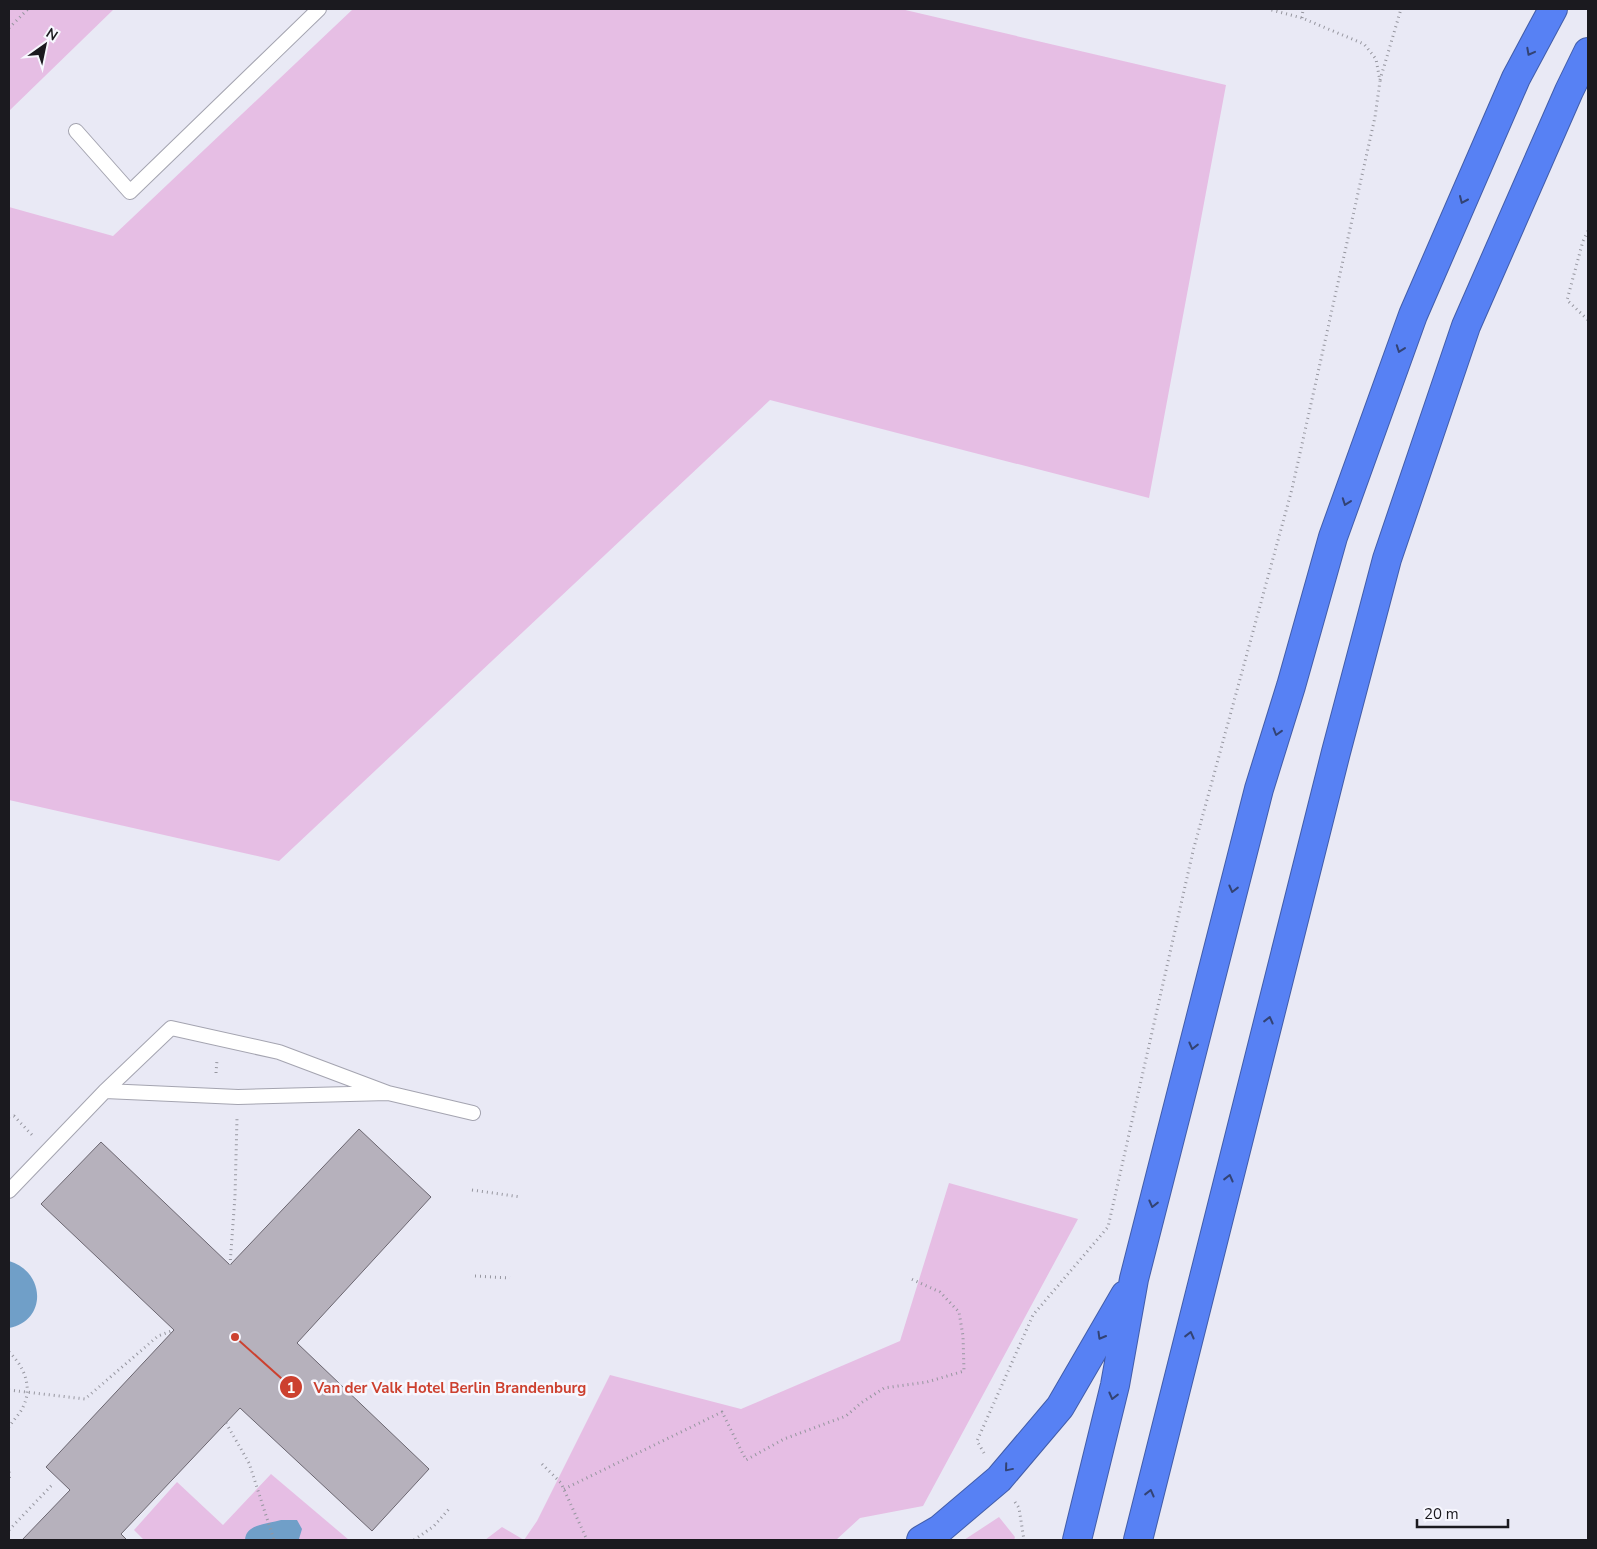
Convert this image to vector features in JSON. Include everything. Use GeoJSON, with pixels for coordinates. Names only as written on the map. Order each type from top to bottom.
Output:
{"type":"FeatureCollection","features":[{"type":"Feature","properties":{"kind":"highway"},"geometry":{"type":"LineString","coordinates":[[1077,1540],[1115,1385],[1134,1279],[1259,789],[1291,686],[1333,537],[1413,315],[1516,78],[1553,9]]}},
{"type":"Feature","properties":{"kind":"highway"},"geometry":{"type":"LineString","coordinates":[[1138,1540],[1336,752],[1387,559],[1466,326],[1588,52]]}},
{"type":"Feature","properties":{"kind":"highway"},"geometry":{"type":"LineString","coordinates":[[921,1540],[940,1529],[999,1479],[1060,1407],[1134,1279]]}},
{"type":"Feature","properties":{"kind":"lane"},"geometry":{"type":"LineString","coordinates":[[76,131],[130,192],[320,9]]}},
{"type":"Feature","properties":{"kind":"lane"},"geometry":{"type":"LineString","coordinates":[[9,1191],[105,1091],[172,1028],[279,1052],[388,1092],[473,1113]]}},
{"type":"Feature","properties":{"kind":"lane"},"geometry":{"type":"LineString","coordinates":[[105,1091],[238,1097],[388,1092]]}},
{"type":"Feature","properties":{"kind":"path"},"geometry":{"type":"LineString","coordinates":[[9,28],[28,9]]}},
{"type":"Feature","properties":{"kind":"path"},"geometry":{"type":"LineString","coordinates":[[1268,9],[1302,18],[1364,44],[1376,59],[1380,81]]}},
{"type":"Feature","properties":{"kind":"path"},"geometry":{"type":"LineString","coordinates":[[1302,18],[1303,9]]}},
{"type":"Feature","properties":{"kind":"path"},"geometry":{"type":"LineString","coordinates":[[1024,1540],[1019,1508],[999,1479],[977,1441],[1034,1315],[1108,1227],[1194,851],[1292,489],[1375,117],[1380,81],[1401,9]]}},
{"type":"Feature","properties":{"kind":"path"},"geometry":{"type":"LineString","coordinates":[[1588,231],[1583,241],[1567,300],[1588,320]]}},
{"type":"Feature","properties":{"kind":"path"},"geometry":{"type":"LineString","coordinates":[[214,1096],[218,1039]]}},
{"type":"Feature","properties":{"kind":"path"},"geometry":{"type":"LineString","coordinates":[[230,1265],[235,1196],[238,1097]]}},
{"type":"Feature","properties":{"kind":"path"},"geometry":{"type":"LineString","coordinates":[[9,1117],[14,1116],[47,1151]]}},
{"type":"Feature","properties":{"kind":"path"},"geometry":{"type":"LineString","coordinates":[[472,1190],[521,1197]]}},
{"type":"Feature","properties":{"kind":"path"},"geometry":{"type":"LineString","coordinates":[[475,1276],[510,1278]]}},
{"type":"Feature","properties":{"kind":"path"},"geometry":{"type":"LineString","coordinates":[[564,1488],[722,1412],[746,1460],[784,1439],[846,1416],[860,1403],[884,1388],[927,1382],[964,1371],[963,1336],[959,1312],[940,1292],[909,1278]]}},
{"type":"Feature","properties":{"kind":"path"},"geometry":{"type":"LineString","coordinates":[[9,1390],[86,1399],[158,1336],[174,1330]]}},
{"type":"Feature","properties":{"kind":"path"},"geometry":{"type":"LineString","coordinates":[[9,1352],[18,1361],[26,1377],[27,1392],[23,1407],[9,1426]]}},
{"type":"Feature","properties":{"kind":"path"},"geometry":{"type":"LineString","coordinates":[[226,1423],[249,1463],[274,1540]]}},
{"type":"Feature","properties":{"kind":"path"},"geometry":{"type":"LineString","coordinates":[[542,1464],[564,1488],[587,1540]]}},
{"type":"Feature","properties":{"kind":"path"},"geometry":{"type":"LineString","coordinates":[[9,1472],[9,1480]]}},
{"type":"Feature","properties":{"kind":"path"},"geometry":{"type":"LineString","coordinates":[[9,1530],[52,1485]]}},
{"type":"Feature","properties":{"kind":"path"},"geometry":{"type":"LineString","coordinates":[[414,1540],[434,1526],[450,1508]]}},
{"type":"Feature","properties":{"kind":"path"},"geometry":{"type":"LineString","coordinates":[[9,1520],[14,1525]]}},
{"type":"Feature","properties":{"kind":"shaded area"},"geometry":{"type":"Polygon","coordinates":[[[9,9],[114,9],[9,111],[9,9]]]}},
{"type":"Feature","properties":{"kind":"shaded area"},"geometry":{"type":"Polygon","coordinates":[[[353,9],[901,9],[1226,85],[1149,498],[770,400],[279,861],[9,800],[9,207],[113,236],[353,9]]]}},
{"type":"Feature","properties":{"kind":"shaded area"},"geometry":{"type":"Polygon","coordinates":[[[949,1183],[1078,1219],[923,1506],[860,1518],[836,1540],[524,1540],[537,1521],[610,1375],[741,1409],[900,1341],[949,1183]]]}},
{"type":"Feature","properties":{"kind":"shaded area"},"geometry":{"type":"Polygon","coordinates":[[[271,1474],[349,1540],[144,1540],[134,1530],[177,1482],[223,1525],[271,1474]]]}},
{"type":"Feature","properties":{"kind":"shaded area"},"geometry":{"type":"Polygon","coordinates":[[[999,1517],[1015,1537],[1014,1540],[964,1540],[999,1517]]]}},
{"type":"Feature","properties":{"kind":"shaded area"},"geometry":{"type":"Polygon","coordinates":[[[502,1527],[524,1540],[485,1540],[502,1527]]]}},
{"type":"Feature","properties":{"kind":"water"},"geometry":{"type":"Polygon","coordinates":[[[9,1261],[21,1267],[30,1275],[35,1285],[37,1296],[35,1307],[30,1316],[21,1324],[9,1328],[9,1261]]]}},
{"type":"Feature","properties":{"kind":"water"},"geometry":{"type":"Polygon","coordinates":[[[281,1520],[297,1520],[302,1529],[299,1539],[245,1540],[246,1535],[253,1528],[281,1520]]]}},
{"type":"Feature","properties":{"kind":"building"},"geometry":{"type":"Polygon","coordinates":[[[359,1129],[431,1197],[297,1343],[429,1469],[372,1531],[240,1408],[121,1534],[127,1540],[22,1540],[70,1490],[46,1467],[174,1330],[41,1204],[101,1142],[230,1265],[359,1129]]]}},
{"type":"Feature","properties":{"kind":"place","name":"Van der Valk Hotel Berlin Brandenburg"},"geometry":{"type":"Point","coordinates":[235,1337]}}]}
